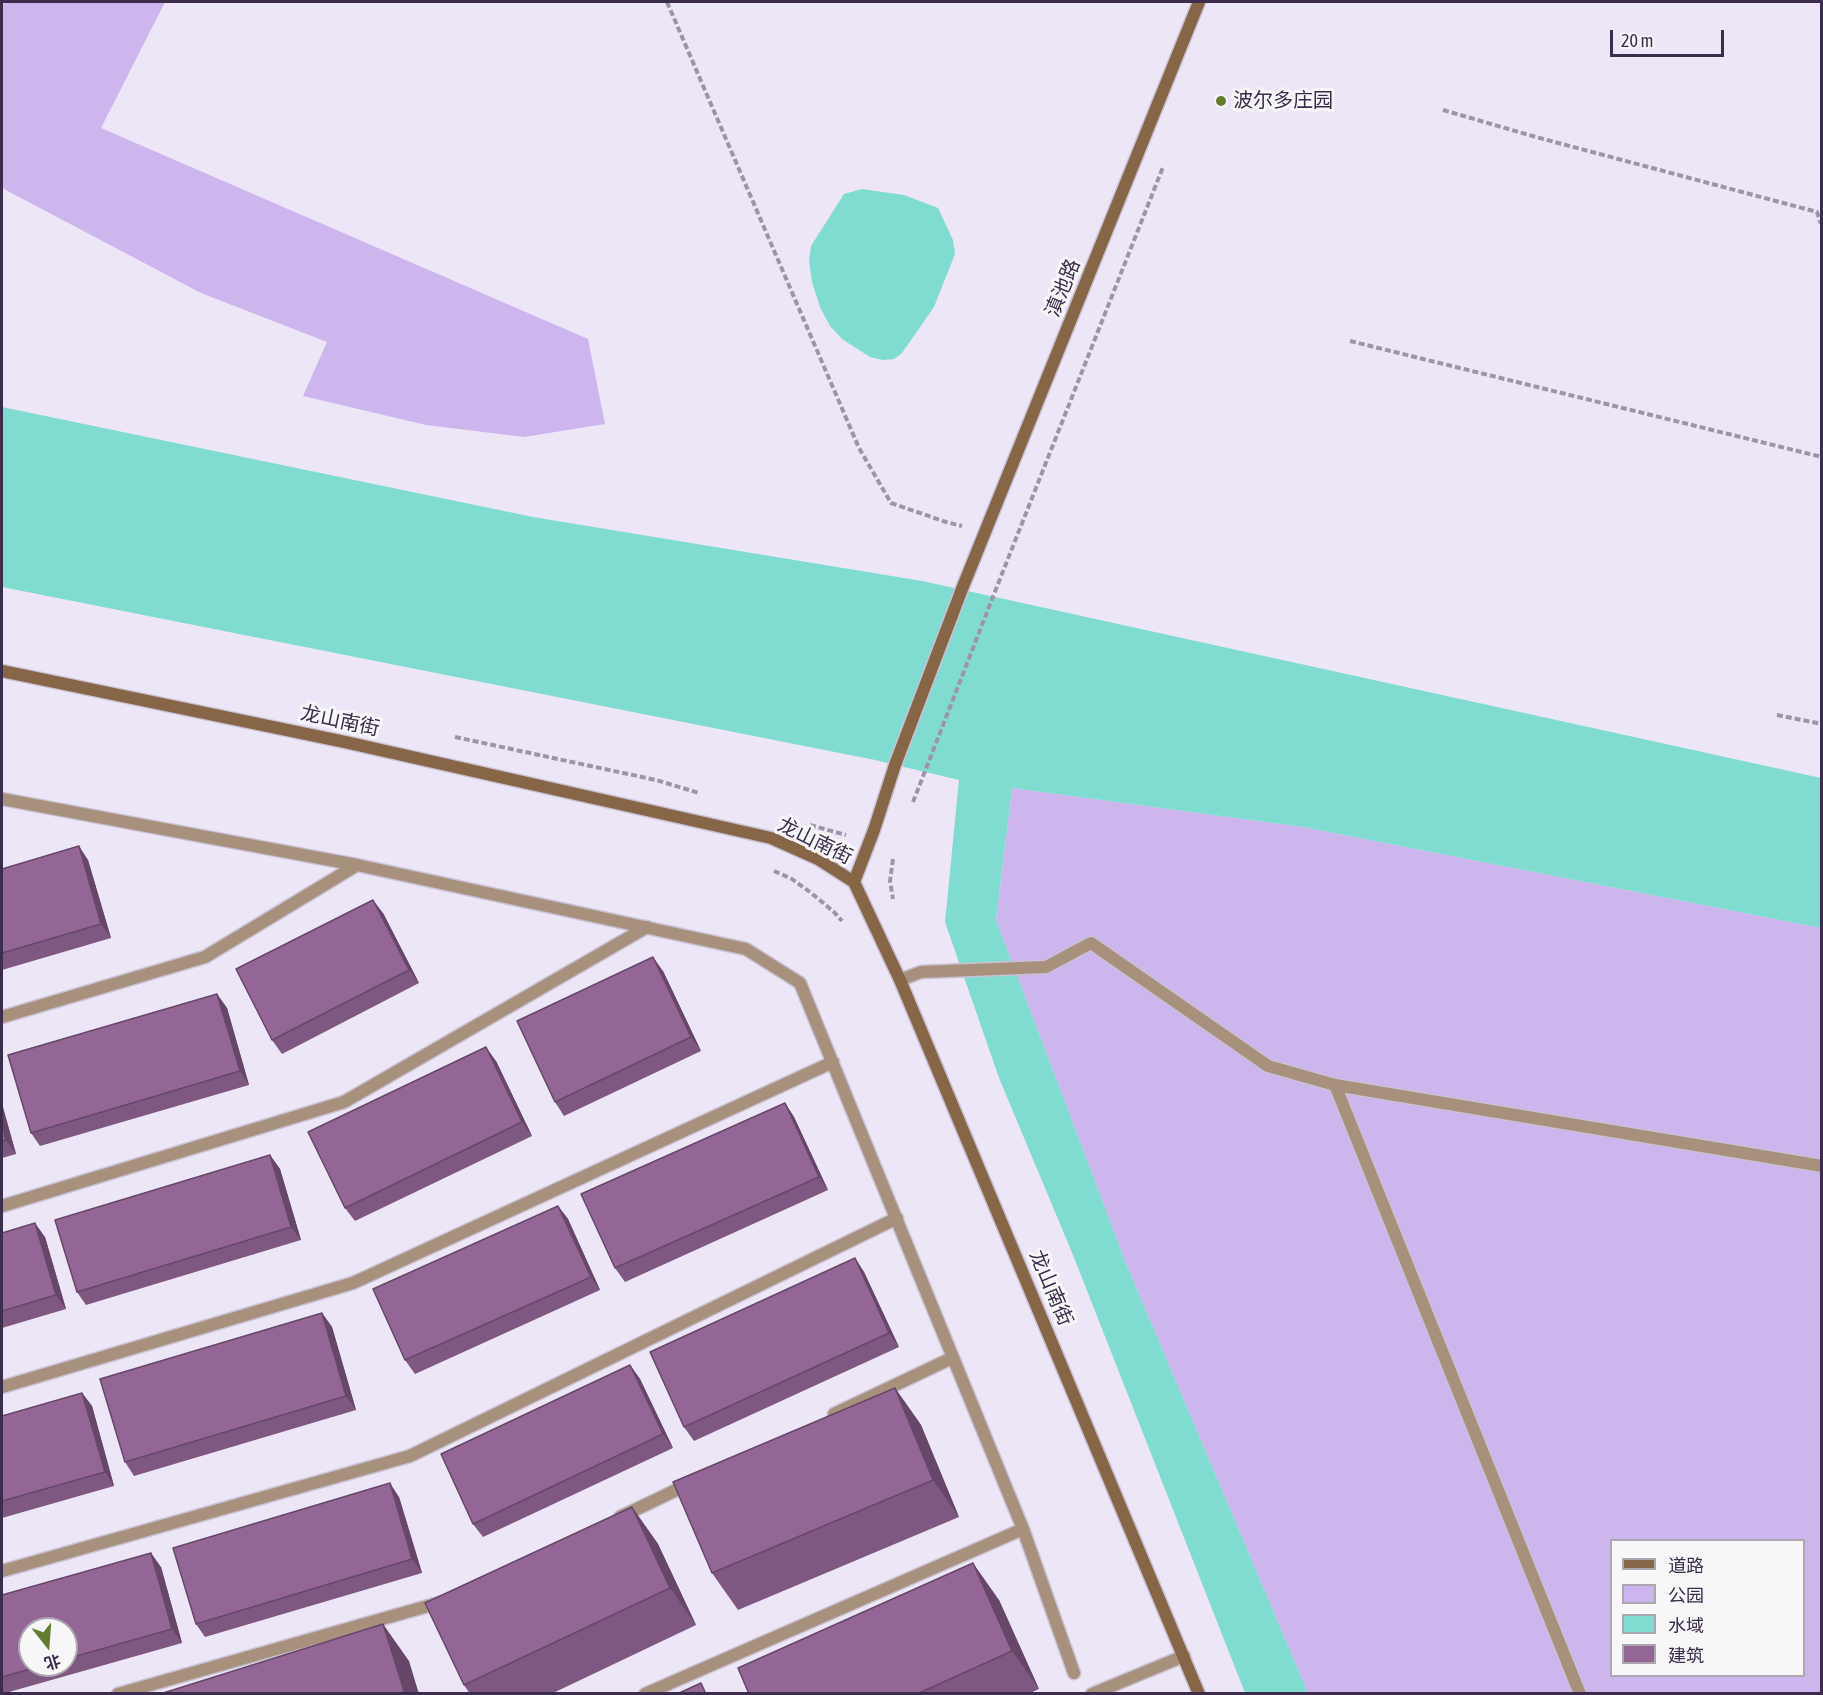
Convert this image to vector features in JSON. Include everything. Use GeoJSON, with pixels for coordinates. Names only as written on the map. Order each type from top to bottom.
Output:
{"type":"FeatureCollection","features":[{"type":"Feature","properties":{"kind":"street","name":"滇池路"},"geometry":{"type":"LineString","coordinates":[[854,882],[895,765],[962,589],[1199,2]]}},
{"type":"Feature","properties":{"kind":"street","name":"龙山南街"},"geometry":{"type":"LineString","coordinates":[[2,671],[345,742],[771,838],[818,859],[854,882],[900,980],[1199,1694]]}},
{"type":"Feature","properties":{"kind":"street"},"geometry":{"type":"LineString","coordinates":[[2,799],[357,866],[746,949],[800,983],[1023,1529],[1074,1673]]}},
{"type":"Feature","properties":{"kind":"street"},"geometry":{"type":"LineString","coordinates":[[2,807],[19,802]]}},
{"type":"Feature","properties":{"kind":"street"},"geometry":{"type":"LineString","coordinates":[[2,1017],[205,957],[357,866]]}},
{"type":"Feature","properties":{"kind":"street"},"geometry":{"type":"LineString","coordinates":[[2,1206],[344,1102],[647,927]]}},
{"type":"Feature","properties":{"kind":"street"},"geometry":{"type":"LineString","coordinates":[[900,980],[921,972],[1046,967],[1091,943],[1268,1066],[1335,1085],[1821,1166]]}},
{"type":"Feature","properties":{"kind":"street"},"geometry":{"type":"LineString","coordinates":[[2,1387],[353,1283],[833,1062]]}},
{"type":"Feature","properties":{"kind":"street"},"geometry":{"type":"LineString","coordinates":[[1335,1085],[1580,1694]]}},
{"type":"Feature","properties":{"kind":"street"},"geometry":{"type":"LineString","coordinates":[[2,1571],[410,1456],[897,1218]]}},
{"type":"Feature","properties":{"kind":"street"},"geometry":{"type":"LineString","coordinates":[[824,1419],[952,1358]]}},
{"type":"Feature","properties":{"kind":"street"},"geometry":{"type":"LineString","coordinates":[[610,1522],[706,1476]]}},
{"type":"Feature","properties":{"kind":"street"},"geometry":{"type":"LineString","coordinates":[[645,1694],[1023,1529]]}},
{"type":"Feature","properties":{"kind":"street"},"geometry":{"type":"LineString","coordinates":[[118,1694],[439,1604],[450,1598]]}},
{"type":"Feature","properties":{"kind":"street"},"geometry":{"type":"LineString","coordinates":[[1092,1694],[1184,1656]]}},
{"type":"Feature","properties":{"kind":"path"},"geometry":{"type":"LineString","coordinates":[[667,2],[859,448],[891,503],[964,526],[960,536]]}},
{"type":"Feature","properties":{"kind":"path"},"geometry":{"type":"LineString","coordinates":[[1443,110],[1817,212],[1821,222]]}},
{"type":"Feature","properties":{"kind":"path"},"geometry":{"type":"LineString","coordinates":[[911,807],[1167,157]]}},
{"type":"Feature","properties":{"kind":"path"},"geometry":{"type":"LineString","coordinates":[[1350,341],[1821,457]]}},
{"type":"Feature","properties":{"kind":"path"},"geometry":{"type":"LineString","coordinates":[[1777,715],[1821,723]]}},
{"type":"Feature","properties":{"kind":"path"},"geometry":{"type":"LineString","coordinates":[[446,736],[656,780],[701,793]]}},
{"type":"Feature","properties":{"kind":"path"},"geometry":{"type":"LineString","coordinates":[[804,823],[849,836],[852,829]]}},
{"type":"Feature","properties":{"kind":"path"},"geometry":{"type":"LineString","coordinates":[[894,854],[890,881],[894,904]]}},
{"type":"Feature","properties":{"kind":"path"},"geometry":{"type":"LineString","coordinates":[[768,867],[792,879],[810,892],[834,912],[846,926]]}},
{"type":"Feature","properties":{"kind":"green space"},"geometry":{"type":"Polygon","coordinates":[[[2,2],[165,2],[101,128],[588,339],[605,424],[524,437],[426,425],[303,396],[327,342],[201,293],[2,188],[2,2]]]}},
{"type":"Feature","properties":{"kind":"green space"},"geometry":{"type":"Polygon","coordinates":[[[1012,788],[1303,827],[1821,928],[1821,1693],[1308,1693],[1127,1266],[996,920],[1012,788]]]}},
{"type":"Feature","properties":{"kind":"water"},"geometry":{"type":"Polygon","coordinates":[[[862,189],[904,195],[938,208],[953,240],[955,254],[934,307],[902,353],[894,359],[883,360],[870,357],[842,339],[830,326],[820,307],[812,282],[809,261],[811,246],[844,194],[862,189]]]}},
{"type":"Feature","properties":{"kind":"water"},"geometry":{"type":"Polygon","coordinates":[[[2,407],[533,517],[922,581],[1821,778],[1821,928],[1303,827],[1012,788],[996,920],[1127,1266],[1308,1693],[1245,1693],[1073,1255],[999,1078],[945,922],[959,780],[875,760],[2,587],[2,407]]]}},
{"type":"Feature","properties":{"kind":"building"},"geometry":{"type":"Polygon","coordinates":[[[79,846],[101,924],[2,953],[2,869],[79,846]]]}},
{"type":"Feature","properties":{"kind":"building"},"geometry":{"type":"Polygon","coordinates":[[[373,900],[409,970],[272,1040],[236,969],[373,900]]]}},
{"type":"Feature","properties":{"kind":"building"},"geometry":{"type":"Polygon","coordinates":[[[653,957],[691,1037],[555,1102],[517,1021],[653,957]]]}},
{"type":"Feature","properties":{"kind":"building"},"geometry":{"type":"Polygon","coordinates":[[[217,994],[240,1071],[31,1133],[8,1055],[217,994]]]}},
{"type":"Feature","properties":{"kind":"building"},"geometry":{"type":"Polygon","coordinates":[[[486,1047],[522,1122],[345,1208],[308,1132],[486,1047]]]}},
{"type":"Feature","properties":{"kind":"building"},"geometry":{"type":"Polygon","coordinates":[[[785,1103],[819,1177],[615,1268],[581,1194],[785,1103]]]}},
{"type":"Feature","properties":{"kind":"building"},"geometry":{"type":"Polygon","coordinates":[[[2,1124],[6,1140],[2,1141],[2,1124]]]}},
{"type":"Feature","properties":{"kind":"building"},"geometry":{"type":"Polygon","coordinates":[[[270,1155],[291,1227],[77,1292],[55,1220],[270,1155]]]}},
{"type":"Feature","properties":{"kind":"building"},"geometry":{"type":"Polygon","coordinates":[[[558,1206],[591,1277],[405,1360],[373,1289],[558,1206]]]}},
{"type":"Feature","properties":{"kind":"building"},"geometry":{"type":"Polygon","coordinates":[[[35,1223],[56,1295],[2,1311],[2,1233],[35,1223]]]}},
{"type":"Feature","properties":{"kind":"building"},"geometry":{"type":"Polygon","coordinates":[[[855,1258],[889,1333],[684,1427],[650,1352],[855,1258]]]}},
{"type":"Feature","properties":{"kind":"building"},"geometry":{"type":"Polygon","coordinates":[[[322,1313],[346,1396],[125,1462],[100,1379],[322,1313]]]}},
{"type":"Feature","properties":{"kind":"building"},"geometry":{"type":"Polygon","coordinates":[[[630,1365],[663,1434],[473,1524],[441,1454],[630,1365]]]}},
{"type":"Feature","properties":{"kind":"building"},"geometry":{"type":"Polygon","coordinates":[[[895,1388],[933,1480],[712,1573],[673,1482],[895,1388]]]}},
{"type":"Feature","properties":{"kind":"building"},"geometry":{"type":"Polygon","coordinates":[[[82,1393],[105,1472],[2,1501],[2,1416],[82,1393]]]}},
{"type":"Feature","properties":{"kind":"building"},"geometry":{"type":"Polygon","coordinates":[[[390,1483],[412,1559],[196,1624],[173,1548],[390,1483]]]}},
{"type":"Feature","properties":{"kind":"building"},"geometry":{"type":"Polygon","coordinates":[[[632,1507],[670,1588],[464,1685],[425,1603],[632,1507]]]}},
{"type":"Feature","properties":{"kind":"building"},"geometry":{"type":"Polygon","coordinates":[[[151,1553],[172,1629],[78,1656],[78,1617],[18,1617],[18,1672],[2,1677],[2,1595],[151,1553]]]}},
{"type":"Feature","properties":{"kind":"building"},"geometry":{"type":"Polygon","coordinates":[[[973,1563],[1012,1651],[917,1694],[749,1694],[738,1668],[973,1563]]]}},
{"type":"Feature","properties":{"kind":"building"},"geometry":{"type":"Polygon","coordinates":[[[383,1624],[405,1694],[160,1694],[383,1624]]]}},
{"type":"Feature","properties":{"kind":"building"},"geometry":{"type":"Polygon","coordinates":[[[701,1683],[706,1694],[677,1694],[701,1683]]]}},
{"type":"Feature","properties":{"kind":"place","name":"波尔多庄园"},"geometry":{"type":"Point","coordinates":[1221,101]}}]}
